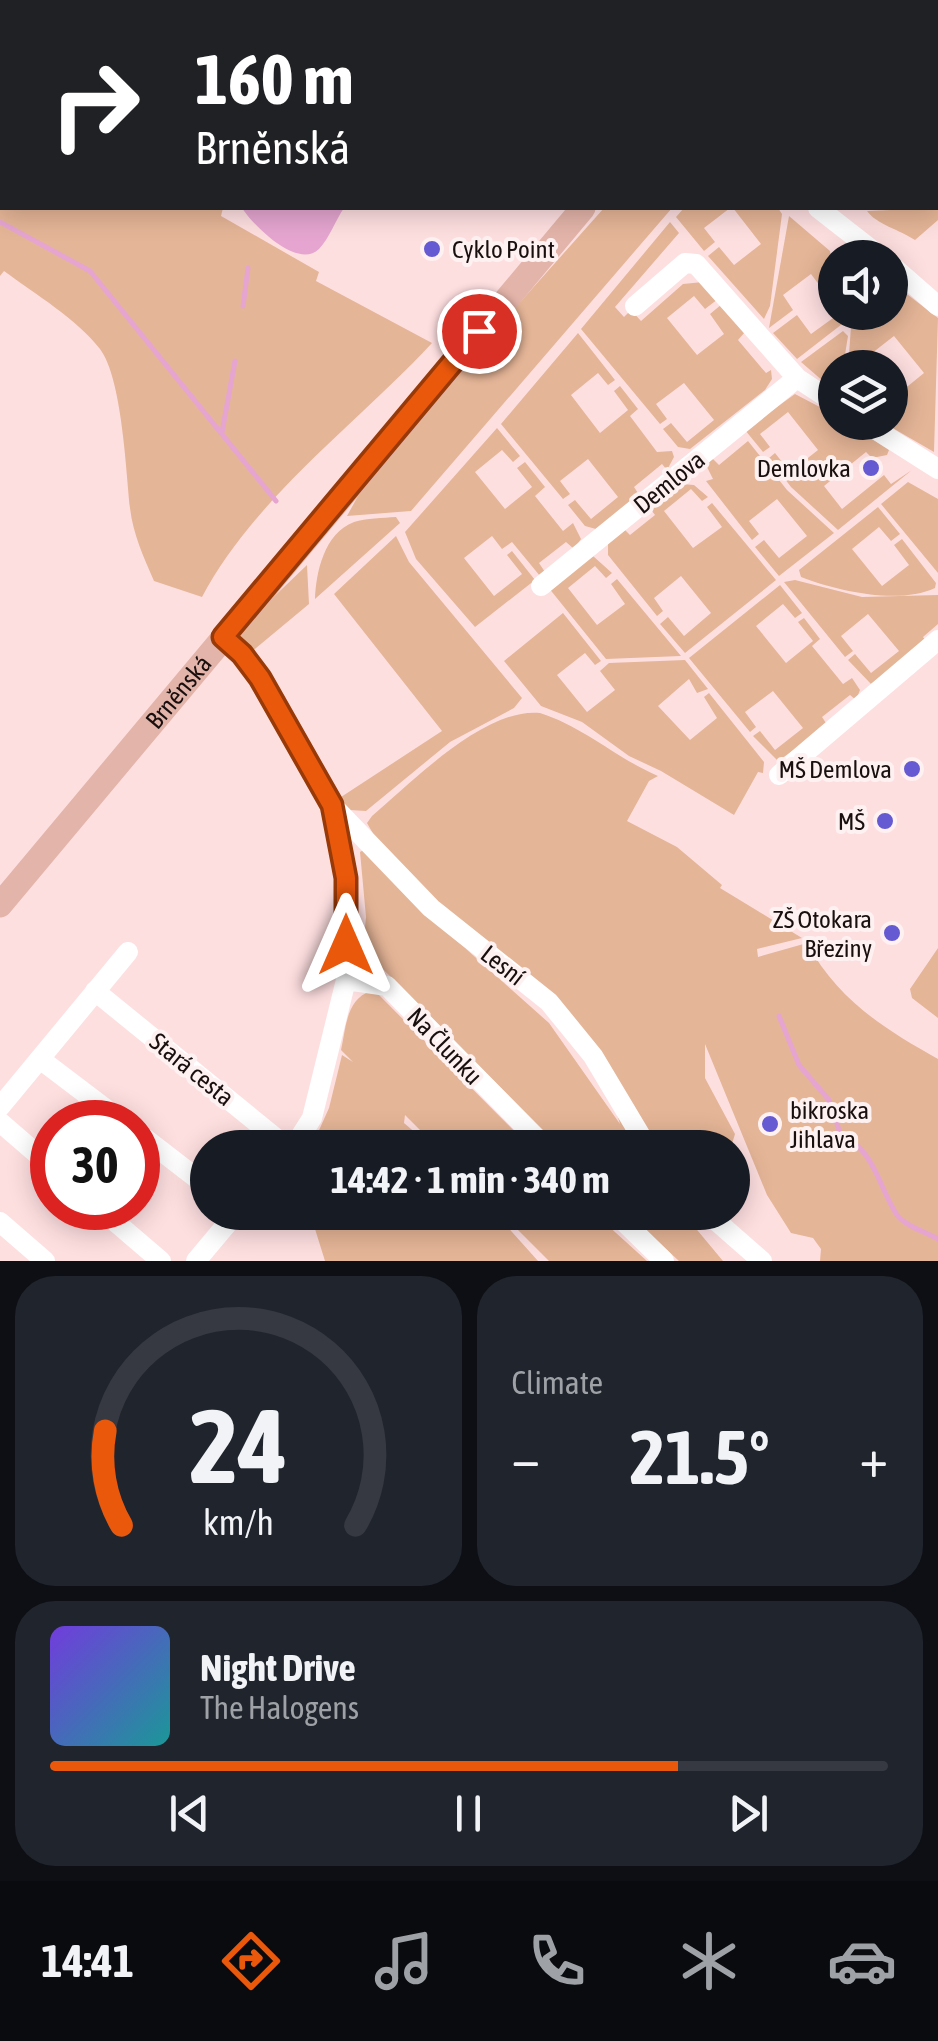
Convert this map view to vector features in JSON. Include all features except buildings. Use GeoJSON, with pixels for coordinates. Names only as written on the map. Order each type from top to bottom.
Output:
{"type":"FeatureCollection","features":[{"type":"Feature","properties":{"kind":"main road","name":"Brněnská"},"geometry":{"type":"LineString","coordinates":[[0,906],[581,210]]}},
{"type":"Feature","properties":{"kind":"street"},"geometry":{"type":"LineString","coordinates":[[821,210],[859,240]]}},
{"type":"Feature","properties":{"kind":"street"},"geometry":{"type":"LineString","coordinates":[[635,306],[685,263],[696,264],[797,378],[818,392]]}},
{"type":"Feature","properties":{"kind":"street"},"geometry":{"type":"LineString","coordinates":[[908,280],[938,306]]}},
{"type":"Feature","properties":{"kind":"street","name":"Demlova"},"geometry":{"type":"LineString","coordinates":[[541,586],[797,378]]}},
{"type":"Feature","properties":{"kind":"street"},"geometry":{"type":"LineString","coordinates":[[892,440],[938,469]]}},
{"type":"Feature","properties":{"kind":"street"},"geometry":{"type":"LineString","coordinates":[[223,637],[260,678],[332,805],[346,878],[346,980]]}},
{"type":"Feature","properties":{"kind":"street"},"geometry":{"type":"LineString","coordinates":[[780,775],[938,640]]}},
{"type":"Feature","properties":{"kind":"street","name":"Lesní"},"geometry":{"type":"LineString","coordinates":[[332,805],[431,908],[549,1002],[593,1056],[637,1130]]}},
{"type":"Feature","properties":{"kind":"street"},"geometry":{"type":"LineString","coordinates":[[0,1107],[128,952]]}},
{"type":"Feature","properties":{"kind":"street","name":"Stará cesta"},"geometry":{"type":"LineString","coordinates":[[304,1130],[312,1118],[346,980]]}},
{"type":"Feature","properties":{"kind":"street","name":"Na Člunku"},"geometry":{"type":"LineString","coordinates":[[346,980],[387,986],[528,1130]]}},
{"type":"Feature","properties":{"kind":"street","name":"Stará cesta"},"geometry":{"type":"LineString","coordinates":[[96,992],[268,1130]]}},
{"type":"Feature","properties":{"kind":"street"},"geometry":{"type":"LineString","coordinates":[[40,1059],[95,1100]]}},
{"type":"Feature","properties":{"kind":"street"},"geometry":{"type":"LineString","coordinates":[[0,1122],[30,1148]]}},
{"type":"Feature","properties":{"kind":"street"},"geometry":{"type":"LineString","coordinates":[[160,1150],[190,1173]]}},
{"type":"Feature","properties":{"kind":"street"},"geometry":{"type":"LineString","coordinates":[[0,1222],[46,1261]]}},
{"type":"Feature","properties":{"kind":"street"},"geometry":{"type":"LineString","coordinates":[[126,1230],[162,1261]]}},
{"type":"Feature","properties":{"kind":"street"},"geometry":{"type":"LineString","coordinates":[[196,1261],[222,1230]]}},
{"type":"Feature","properties":{"kind":"street"},"geometry":{"type":"LineString","coordinates":[[632,1230],[664,1261]]}},
{"type":"Feature","properties":{"kind":"street"},"geometry":{"type":"LineString","coordinates":[[727,1230],[762,1261]]}},
{"type":"Feature","properties":{"kind":"shaded area"},"geometry":{"type":"Polygon","coordinates":[[[0,210],[222,210],[221,216],[319,272],[316,281],[432,343],[278,494],[224,560],[202,597],[154,581],[146,564],[131,518],[118,402],[100,349],[55,307],[4,271],[0,276],[0,210]]]}},
{"type":"Feature","properties":{"kind":"shaded area"},"geometry":{"type":"Polygon","coordinates":[[[244,210],[343,210],[323,245],[310,254],[288,250],[244,210]]]}},
{"type":"Feature","properties":{"kind":"shaded area"},"geometry":{"type":"Polygon","coordinates":[[[602,210],[670,210],[411,511],[347,516],[364,485],[432,401],[602,210]]]}},
{"type":"Feature","properties":{"kind":"shaded area"},"geometry":{"type":"Polygon","coordinates":[[[682,210],[727,210],[704,228],[715,242],[704,251],[676,217],[682,210]]]}},
{"type":"Feature","properties":{"kind":"shaded area"},"geometry":{"type":"Polygon","coordinates":[[[735,210],[779,210],[782,214],[770,306],[764,319],[708,256],[719,247],[734,265],[761,244],[735,210]]]}},
{"type":"Feature","properties":{"kind":"shaded area"},"geometry":{"type":"Polygon","coordinates":[[[938,210],[938,220],[915,240],[867,211],[938,210]]]}},
{"type":"Feature","properties":{"kind":"shaded area"},"geometry":{"type":"Polygon","coordinates":[[[789,216],[818,241],[818,283],[811,274],[783,295],[793,310],[769,328],[789,216]]]}},
{"type":"Feature","properties":{"kind":"shaded area"},"geometry":{"type":"Polygon","coordinates":[[[670,222],[679,233],[615,307],[624,317],[631,310],[641,321],[683,284],[703,282],[718,299],[705,309],[694,296],[667,318],[697,355],[724,334],[710,314],[722,304],[745,332],[738,340],[766,373],[771,370],[772,379],[765,390],[690,449],[678,447],[663,429],[671,423],[687,442],[714,420],[684,383],[656,404],[667,419],[660,424],[581,329],[670,222]]]}},
{"type":"Feature","properties":{"kind":"shaded area"},"geometry":{"type":"Polygon","coordinates":[[[908,295],[938,318],[934,452],[908,437],[908,386],[924,373],[908,350],[894,336],[876,350],[849,350],[851,330],[908,330],[908,295]]]}},
{"type":"Feature","properties":{"kind":"shaded area"},"geometry":{"type":"Polygon","coordinates":[[[797,315],[811,334],[818,329],[834,330],[797,359],[773,333],[797,315]]]}},
{"type":"Feature","properties":{"kind":"shaded area"},"geometry":{"type":"Polygon","coordinates":[[[843,331],[848,336],[846,350],[818,350],[818,377],[801,362],[843,331]]]}},
{"type":"Feature","properties":{"kind":"shaded area"},"geometry":{"type":"Polygon","coordinates":[[[578,333],[615,380],[608,385],[598,373],[571,395],[600,433],[628,410],[614,391],[620,386],[638,409],[630,416],[657,452],[672,451],[674,457],[667,470],[662,464],[634,487],[640,496],[596,529],[585,526],[568,505],[575,500],[591,519],[618,497],[588,459],[560,481],[570,494],[563,499],[501,424],[578,333]]]}},
{"type":"Feature","properties":{"kind":"shaded area"},"geometry":{"type":"Polygon","coordinates":[[[795,394],[818,406],[818,440],[873,440],[889,450],[887,455],[872,458],[866,452],[824,486],[842,509],[884,475],[891,484],[912,470],[838,530],[791,487],[769,458],[775,453],[790,472],[818,450],[788,412],[760,434],[770,447],[763,452],[745,430],[795,394]]]}},
{"type":"Feature","properties":{"kind":"shaded area"},"geometry":{"type":"Polygon","coordinates":[[[497,428],[520,456],[513,462],[502,450],[475,472],[505,509],[532,487],[517,468],[525,462],[545,487],[535,496],[563,531],[573,523],[581,539],[574,549],[566,542],[539,563],[545,572],[540,576],[512,542],[502,549],[492,536],[464,558],[494,596],[522,574],[507,555],[512,551],[535,580],[475,627],[416,559],[405,532],[497,428]]]}},
{"type":"Feature","properties":{"kind":"shaded area"},"geometry":{"type":"Polygon","coordinates":[[[748,441],[787,490],[834,533],[779,576],[755,547],[764,540],[779,558],[807,536],[777,499],[749,521],[759,534],[752,540],[706,481],[713,479],[706,465],[711,457],[719,465],[748,441]]]}},
{"type":"Feature","properties":{"kind":"shaded area"},"geometry":{"type":"Polygon","coordinates":[[[908,482],[938,499],[938,573],[881,504],[908,482]]]}},
{"type":"Feature","properties":{"kind":"shaded area"},"geometry":{"type":"Polygon","coordinates":[[[682,484],[694,485],[708,497],[702,501],[691,489],[664,511],[693,548],[722,527],[707,507],[712,503],[776,580],[685,653],[660,624],[668,617],[684,636],[711,613],[681,576],[654,598],[663,611],[657,616],[608,555],[608,541],[622,527],[630,535],[655,515],[649,507],[682,484]]]}},
{"type":"Feature","properties":{"kind":"shaded area"},"geometry":{"type":"Polygon","coordinates":[[[878,507],[900,534],[891,541],[879,527],[852,549],[882,586],[909,565],[894,545],[902,539],[936,583],[935,588],[886,596],[801,577],[799,570],[878,507]]]}},
{"type":"Feature","properties":{"kind":"shaded area"},"geometry":{"type":"Polygon","coordinates":[[[396,517],[400,523],[315,599],[320,566],[335,535],[354,522],[396,517]]]}},
{"type":"Feature","properties":{"kind":"shaded area"},"geometry":{"type":"Polygon","coordinates":[[[396,536],[409,562],[522,698],[514,708],[450,742],[366,811],[350,810],[338,799],[442,731],[334,594],[396,536]]]}},
{"type":"Feature","properties":{"kind":"shaded area"},"geometry":{"type":"Polygon","coordinates":[[[593,556],[612,573],[606,578],[595,566],[568,588],[597,625],[625,604],[611,584],[617,579],[681,656],[606,659],[548,587],[593,556]]]}},
{"type":"Feature","properties":{"kind":"shaded area"},"geometry":{"type":"Polygon","coordinates":[[[307,565],[309,604],[250,653],[244,652],[241,636],[261,609],[307,565]]]}},
{"type":"Feature","properties":{"kind":"shaded area"},"geometry":{"type":"Polygon","coordinates":[[[795,580],[862,597],[938,595],[938,624],[923,637],[929,646],[871,684],[848,660],[855,654],[871,673],[899,651],[868,614],[841,636],[853,651],[845,657],[784,582],[795,580]]]}},
{"type":"Feature","properties":{"kind":"shaded area"},"geometry":{"type":"Polygon","coordinates":[[[780,585],[802,613],[795,618],[783,604],[756,626],[786,663],[813,641],[798,622],[804,618],[820,639],[812,646],[843,684],[852,678],[860,690],[856,700],[850,695],[822,717],[828,726],[778,761],[753,736],[760,731],[775,750],[803,728],[773,691],[745,712],[756,727],[750,732],[689,658],[780,585]]]}},
{"type":"Feature","properties":{"kind":"shaded area"},"geometry":{"type":"Polygon","coordinates":[[[563,613],[601,661],[595,665],[585,653],[557,675],[587,712],[615,690],[600,671],[609,663],[685,660],[708,689],[697,693],[689,679],[658,706],[690,740],[717,718],[704,697],[709,693],[764,762],[763,773],[758,772],[734,815],[629,756],[582,722],[541,706],[504,661],[563,613]]]}},
{"type":"Feature","properties":{"kind":"shaded area"},"geometry":{"type":"Polygon","coordinates":[[[540,713],[586,734],[658,776],[649,781],[627,821],[677,847],[722,885],[720,888],[802,938],[757,949],[758,957],[807,943],[848,997],[899,1036],[938,1059],[938,1261],[820,1261],[821,1249],[813,1238],[791,1233],[767,1195],[750,1154],[750,1130],[740,1130],[705,1044],[705,1078],[733,1130],[543,1130],[363,949],[366,917],[360,852],[367,848],[387,858],[367,823],[450,750],[496,722],[519,714],[540,713]],[[465,948],[549,1023],[620,1124],[602,1065],[587,1041],[465,948]]]}},
{"type":"Feature","properties":{"kind":"shaded area"},"geometry":{"type":"Polygon","coordinates":[[[938,948],[938,1018],[912,998],[910,989],[938,948]]]}},
{"type":"Feature","properties":{"kind":"shaded area"},"geometry":{"type":"Polygon","coordinates":[[[371,991],[378,994],[513,1130],[420,1130],[405,1115],[404,1123],[412,1130],[319,1130],[329,1108],[342,1055],[353,1062],[341,1050],[348,1015],[363,995],[371,991]]]}},
{"type":"Feature","properties":{"kind":"shaded area"},"geometry":{"type":"Polygon","coordinates":[[[315,1230],[510,1230],[538,1261],[325,1261],[315,1230]]]}},
{"type":"Feature","properties":{"kind":"shaded area"},"geometry":{"type":"Polygon","coordinates":[[[518,1230],[613,1230],[647,1261],[549,1261],[518,1230]]]}},
{"type":"Feature","properties":{"kind":"shaded area"},"geometry":{"type":"Polygon","coordinates":[[[645,1230],[697,1230],[723,1261],[679,1261],[645,1230]]]}},
{"type":"Feature","properties":{"kind":"waterway"},"geometry":{"type":"LineString","coordinates":[[0,222],[90,271],[276,501]]}},
{"type":"Feature","properties":{"kind":"waterway"},"geometry":{"type":"LineString","coordinates":[[243,306],[248,268]]}},
{"type":"Feature","properties":{"kind":"waterway"},"geometry":{"type":"LineString","coordinates":[[222,432],[235,361]]}},
{"type":"Feature","properties":{"kind":"waterway"},"geometry":{"type":"LineString","coordinates":[[779,1016],[799,1065],[829,1100],[840,1133],[869,1160],[897,1215],[938,1239]]}},
{"type":"Feature","properties":{"kind":"place","name":"Cyklo Point"},"geometry":{"type":"Point","coordinates":[432,249]}},
{"type":"Feature","properties":{"kind":"place","name":"Demlovka"},"geometry":{"type":"Point","coordinates":[871,468]}},
{"type":"Feature","properties":{"kind":"place","name":"MŠ Demlova"},"geometry":{"type":"Point","coordinates":[912,769]}},
{"type":"Feature","properties":{"kind":"place","name":"MŠ"},"geometry":{"type":"Point","coordinates":[885,821]}},
{"type":"Feature","properties":{"kind":"place","name":"ZŠ Otokara Březiny"},"geometry":{"type":"Point","coordinates":[892,933]}},
{"type":"Feature","properties":{"kind":"place","name":"bikroska Jihlava"},"geometry":{"type":"Point","coordinates":[770,1124]}},
{"type":"Feature","properties":{"kind":"route"},"geometry":{"type":"LineString","coordinates":[[346,945],[346,878],[332,805],[260,678],[223,637],[479,331]]}}]}
